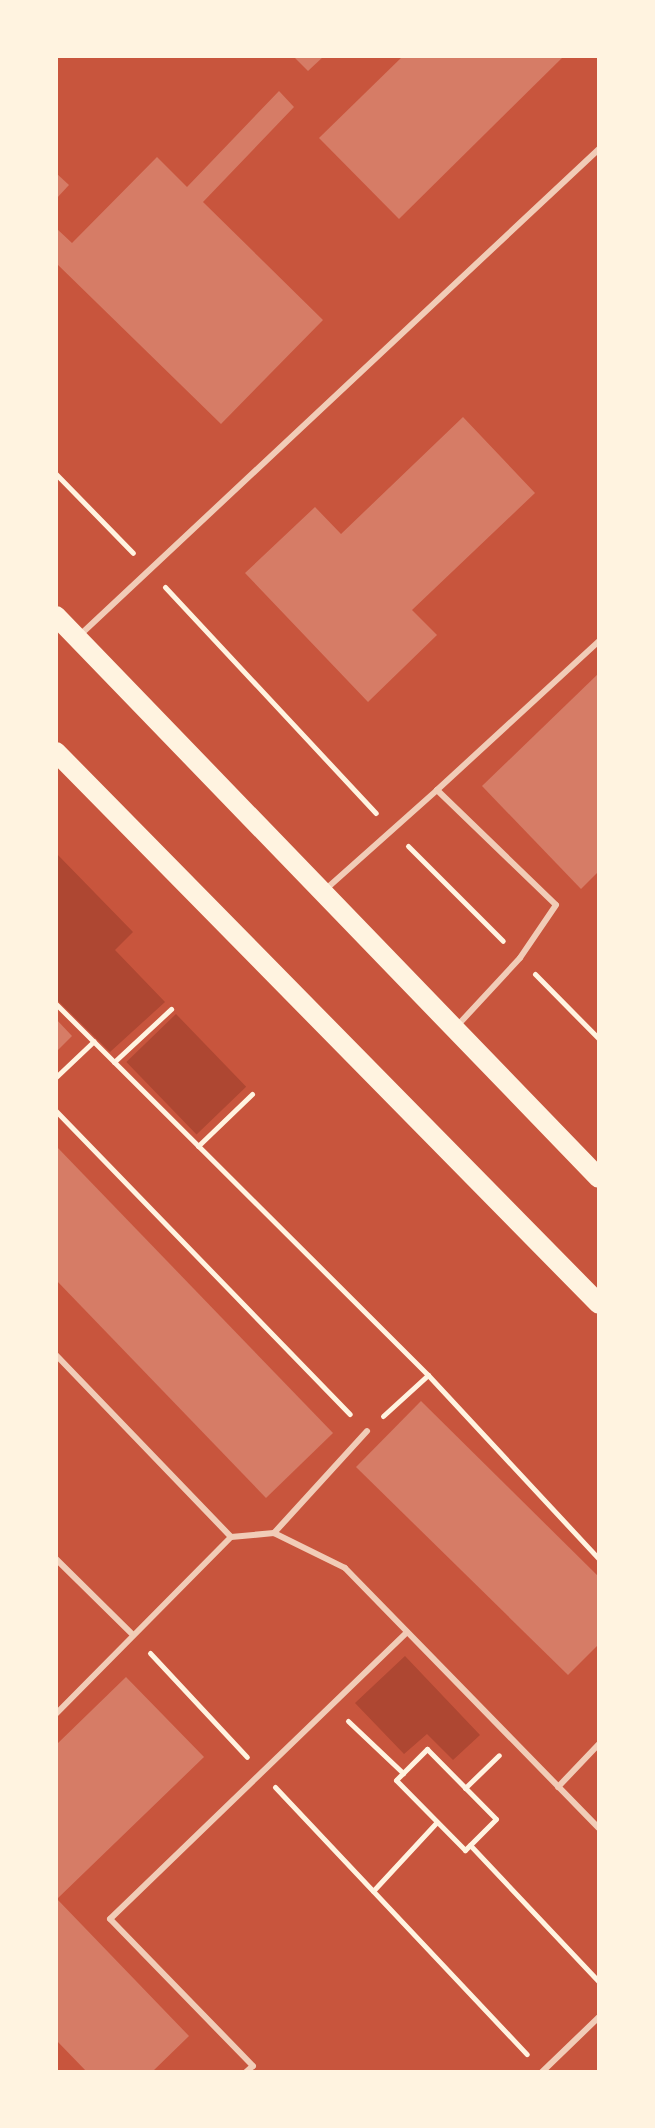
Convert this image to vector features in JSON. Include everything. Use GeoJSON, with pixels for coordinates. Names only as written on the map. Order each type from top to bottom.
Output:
{"type":"FeatureCollection","features":[{"type":"Feature","properties":{"kind":"main road"},"geometry":{"type":"LineString","coordinates":[[56,616],[319,894],[457,1026],[599,1178]]}},
{"type":"Feature","properties":{"kind":"main road"},"geometry":{"type":"LineString","coordinates":[[56,752],[599,1304]]}},
{"type":"Feature","properties":{"kind":"lane"},"geometry":{"type":"LineString","coordinates":[[78,638],[148,569],[599,149]]}},
{"type":"Feature","properties":{"kind":"lane"},"geometry":{"type":"LineString","coordinates":[[319,894],[394,832],[599,641]]}},
{"type":"Feature","properties":{"kind":"lane"},"geometry":{"type":"LineString","coordinates":[[437,790],[556,905],[520,958],[457,1026]]}},
{"type":"Feature","properties":{"kind":"lane"},"geometry":{"type":"LineString","coordinates":[[56,1355],[231,1537]]}},
{"type":"Feature","properties":{"kind":"lane"},"geometry":{"type":"LineString","coordinates":[[274,1533],[367,1431]]}},
{"type":"Feature","properties":{"kind":"lane"},"geometry":{"type":"LineString","coordinates":[[56,1714],[231,1537],[274,1533],[345,1568],[599,1828]]}},
{"type":"Feature","properties":{"kind":"lane"},"geometry":{"type":"LineString","coordinates":[[56,1559],[132,1634]]}},
{"type":"Feature","properties":{"kind":"lane"},"geometry":{"type":"LineString","coordinates":[[259,2072],[110,1919],[407,1632]]}},
{"type":"Feature","properties":{"kind":"lane"},"geometry":{"type":"LineString","coordinates":[[558,1787],[599,1744]]}},
{"type":"Feature","properties":{"kind":"lane"},"geometry":{"type":"LineString","coordinates":[[543,2072],[599,2017]]}},
{"type":"Feature","properties":{"kind":"lane"},"geometry":{"type":"LineString","coordinates":[[246,2072],[253,2066]]}},
{"type":"Feature","properties":{"kind":"path"},"geometry":{"type":"LineString","coordinates":[[56,474],[394,832],[599,1039]]}},
{"type":"Feature","properties":{"kind":"path"},"geometry":{"type":"LineString","coordinates":[[56,1004],[428,1375],[599,1559]]}},
{"type":"Feature","properties":{"kind":"path"},"geometry":{"type":"LineString","coordinates":[[114,1062],[171,1009]]}},
{"type":"Feature","properties":{"kind":"path"},"geometry":{"type":"LineString","coordinates":[[56,1077],[94,1041]]}},
{"type":"Feature","properties":{"kind":"path"},"geometry":{"type":"LineString","coordinates":[[198,1146],[252,1094]]}},
{"type":"Feature","properties":{"kind":"path"},"geometry":{"type":"LineString","coordinates":[[56,1111],[367,1431],[428,1375]]}},
{"type":"Feature","properties":{"kind":"path"},"geometry":{"type":"LineString","coordinates":[[132,1634],[543,2072]]}},
{"type":"Feature","properties":{"kind":"path"},"geometry":{"type":"LineString","coordinates":[[330,1704],[403,1773]]}},
{"type":"Feature","properties":{"kind":"path"},"geometry":{"type":"LineString","coordinates":[[465,1788],[513,1741]]}},
{"type":"Feature","properties":{"kind":"path"},"geometry":{"type":"LineString","coordinates":[[427,1749],[496,1819],[465,1850],[396,1780],[403,1773],[427,1749]]}},
{"type":"Feature","properties":{"kind":"path"},"geometry":{"type":"LineString","coordinates":[[373,1891],[437,1822]]}},
{"type":"Feature","properties":{"kind":"path"},"geometry":{"type":"LineString","coordinates":[[470,1845],[599,1982]]}},
{"type":"Feature","properties":{"kind":"shaded area"},"geometry":{"type":"Polygon","coordinates":[[[56,853],[133,932],[115,950],[165,1002],[110,1052],[56,999],[56,853]]]}},
{"type":"Feature","properties":{"kind":"shaded area"},"geometry":{"type":"Polygon","coordinates":[[[176,1014],[246,1087],[197,1135],[126,1062],[176,1014]]]}},
{"type":"Feature","properties":{"kind":"shaded area"},"geometry":{"type":"Polygon","coordinates":[[[405,1656],[480,1735],[453,1760],[427,1734],[404,1754],[355,1703],[405,1656]]]}},
{"type":"Feature","properties":{"kind":"building"},"geometry":{"type":"Polygon","coordinates":[[[293,56],[324,56],[308,71],[293,56]]]}},
{"type":"Feature","properties":{"kind":"building"},"geometry":{"type":"Polygon","coordinates":[[[403,56],[564,56],[399,219],[319,138],[403,56]]]}},
{"type":"Feature","properties":{"kind":"building"},"geometry":{"type":"Polygon","coordinates":[[[279,91],[294,107],[203,202],[323,320],[221,424],[56,263],[56,228],[72,243],[157,157],[187,187],[279,91]]]}},
{"type":"Feature","properties":{"kind":"building"},"geometry":{"type":"Polygon","coordinates":[[[56,173],[69,185],[56,199],[56,173]]]}},
{"type":"Feature","properties":{"kind":"building"},"geometry":{"type":"Polygon","coordinates":[[[463,417],[535,493],[412,610],[437,635],[368,702],[245,573],[315,507],[341,534],[463,417]]]}},
{"type":"Feature","properties":{"kind":"building"},"geometry":{"type":"Polygon","coordinates":[[[599,673],[599,871],[581,889],[482,786],[599,673]]]}},
{"type":"Feature","properties":{"kind":"building"},"geometry":{"type":"Polygon","coordinates":[[[56,1019],[72,1036],[56,1052],[56,1019]]]}},
{"type":"Feature","properties":{"kind":"building"},"geometry":{"type":"Polygon","coordinates":[[[56,1146],[333,1433],[266,1498],[56,1280],[56,1146]]]}},
{"type":"Feature","properties":{"kind":"building"},"geometry":{"type":"Polygon","coordinates":[[[421,1401],[599,1577],[599,1644],[568,1675],[356,1467],[421,1401]]]}},
{"type":"Feature","properties":{"kind":"building"},"geometry":{"type":"Polygon","coordinates":[[[126,1677],[204,1757],[57,1899],[189,2036],[152,2072],[87,2072],[56,2040],[56,1745],[126,1677]]]}}]}
